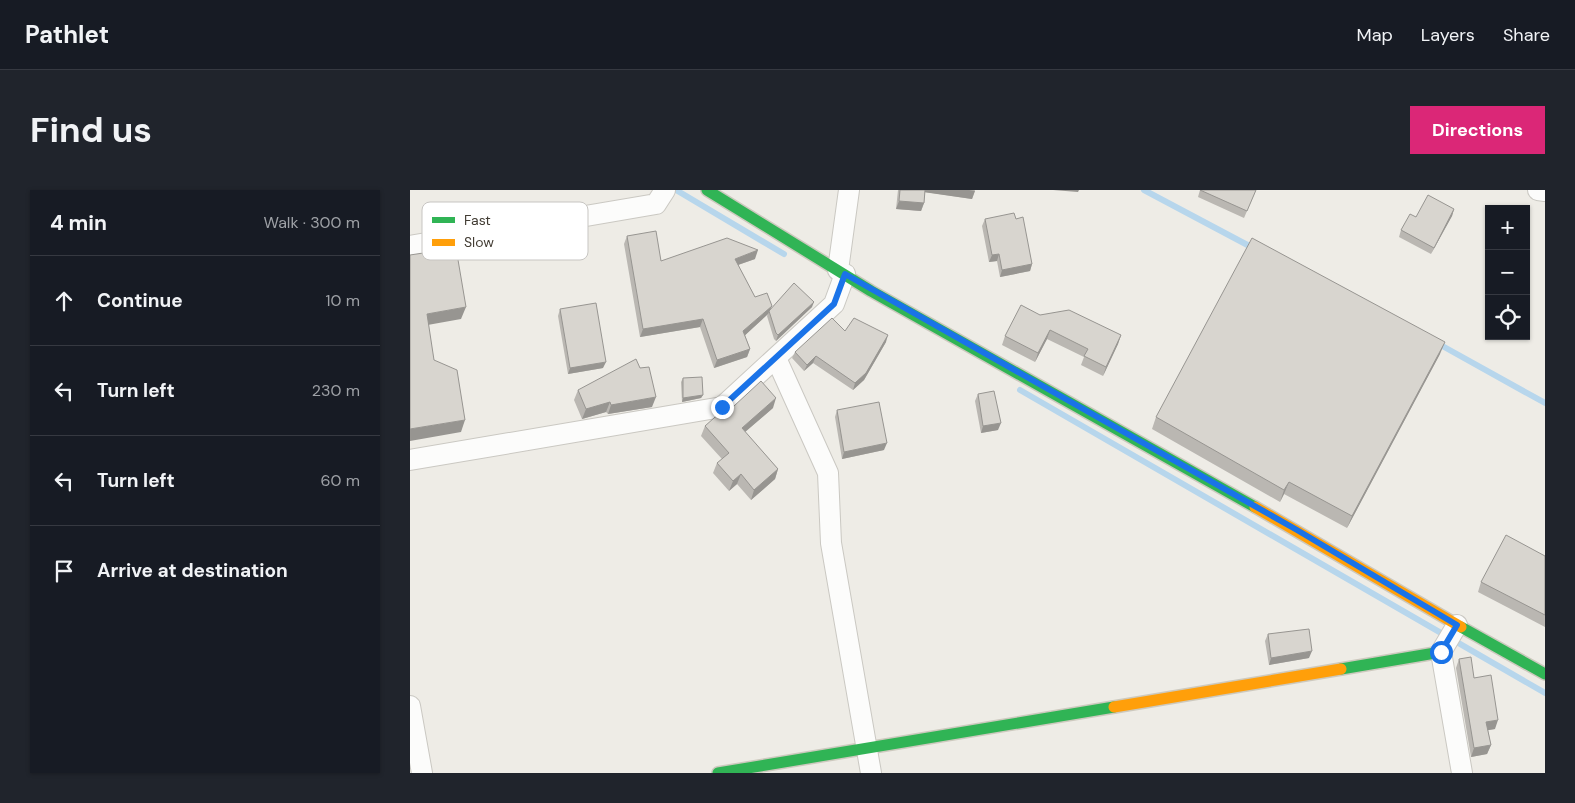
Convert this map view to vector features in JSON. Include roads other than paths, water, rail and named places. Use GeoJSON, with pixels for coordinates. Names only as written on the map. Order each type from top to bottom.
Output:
{"type":"FeatureCollection","features":[{"type":"Feature","properties":{"kind":"street"},"geometry":{"type":"LineString","coordinates":[[588,216],[656,204],[666,190]]}},
{"type":"Feature","properties":{"kind":"street"},"geometry":{"type":"LineString","coordinates":[[707,190],[841,272],[1297,530],[1457,625],[1545,674]]}},
{"type":"Feature","properties":{"kind":"street"},"geometry":{"type":"LineString","coordinates":[[410,460],[722,407],[834,304],[841,272],[849,190]]}},
{"type":"Feature","properties":{"kind":"street"},"geometry":{"type":"LineString","coordinates":[[1538,190],[1545,191]]}},
{"type":"Feature","properties":{"kind":"street"},"geometry":{"type":"LineString","coordinates":[[776,358],[828,473],[831,543],[871,773]]}},
{"type":"Feature","properties":{"kind":"street"},"geometry":{"type":"LineString","coordinates":[[1457,625],[1441,652],[1462,773]]}},
{"type":"Feature","properties":{"kind":"street"},"geometry":{"type":"LineString","coordinates":[[718,773],[1441,652]]}},
{"type":"Feature","properties":{"kind":"street"},"geometry":{"type":"LineString","coordinates":[[410,706],[422,773]]}},
{"type":"Feature","properties":{"kind":"waterway"},"geometry":{"type":"LineString","coordinates":[[676,190],[784,254]]}},
{"type":"Feature","properties":{"kind":"waterway"},"geometry":{"type":"LineString","coordinates":[[1144,190],[1255,249]]}},
{"type":"Feature","properties":{"kind":"waterway"},"geometry":{"type":"LineString","coordinates":[[1437,343],[1545,403]]}},
{"type":"Feature","properties":{"kind":"waterway"},"geometry":{"type":"LineString","coordinates":[[1020,390],[1545,693]]}}]}
